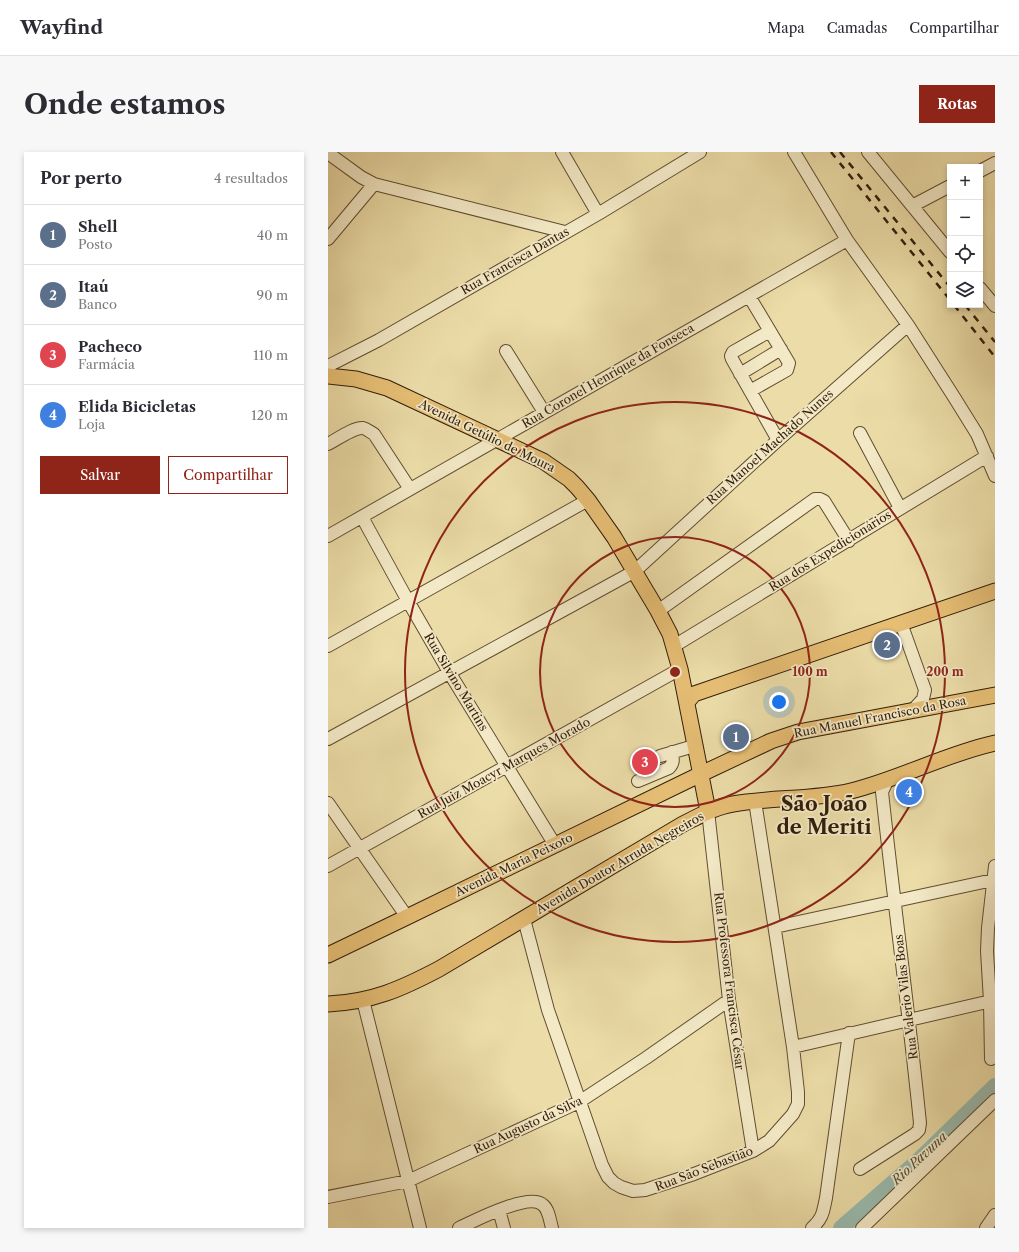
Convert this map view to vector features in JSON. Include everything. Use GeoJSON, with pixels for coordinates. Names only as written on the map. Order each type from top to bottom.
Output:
{"type":"FeatureCollection","features":[{"type":"Feature","properties":{"kind":"main road","name":"Avenida Getúlio de Moura"},"geometry":{"type":"LineString","coordinates":[[328,376],[356,379],[387,388],[543,461],[570,479],[588,500],[614,537],[667,628],[674,646],[688,695],[694,746],[708,811]]}},
{"type":"Feature","properties":{"kind":"main road"},"geometry":{"type":"LineString","coordinates":[[688,695],[995,591]]}},
{"type":"Feature","properties":{"kind":"main road","name":"Rua Manuel Francisco da Rosa"},"geometry":{"type":"LineString","coordinates":[[700,774],[771,741],[798,732],[995,695]]}},
{"type":"Feature","properties":{"kind":"main road","name":"Avenida Doutor Arruda Negreiros"},"geometry":{"type":"LineString","coordinates":[[328,1004],[352,1003],[391,992],[412,983],[439,969],[683,824],[708,811],[733,804],[829,795],[881,786],[951,756],[995,743]]}},
{"type":"Feature","properties":{"kind":"main road","name":"Avenida Maria Peixoto"},"geometry":{"type":"LineString","coordinates":[[328,955],[700,774]]}},
{"type":"Feature","properties":{"kind":"street"},"geometry":{"type":"LineString","coordinates":[[562,152],[598,214]]}},
{"type":"Feature","properties":{"kind":"street","name":"Rua Francisca Dantas"},"geometry":{"type":"LineString","coordinates":[[328,366],[378,340],[598,214],[680,157],[700,152]]}},
{"type":"Feature","properties":{"kind":"street"},"geometry":{"type":"LineString","coordinates":[[794,152],[847,240],[908,325],[977,434],[995,476]]}},
{"type":"Feature","properties":{"kind":"street"},"geometry":{"type":"LineString","coordinates":[[868,152],[947,248]]}},
{"type":"Feature","properties":{"kind":"street"},"geometry":{"type":"LineString","coordinates":[[331,159],[374,184],[565,232]]}},
{"type":"Feature","properties":{"kind":"street"},"geometry":{"type":"LineString","coordinates":[[983,169],[995,163]]}},
{"type":"Feature","properties":{"kind":"street"},"geometry":{"type":"LineString","coordinates":[[328,239],[374,184]]}},
{"type":"Feature","properties":{"kind":"street"},"geometry":{"type":"LineString","coordinates":[[912,206],[947,188]]}},
{"type":"Feature","properties":{"kind":"street","name":"Rua Coronel Henrique da Fonseca"},"geometry":{"type":"LineString","coordinates":[[328,536],[847,240]]}},
{"type":"Feature","properties":{"kind":"street"},"geometry":{"type":"LineString","coordinates":[[983,292],[995,306]]}},
{"type":"Feature","properties":{"kind":"street"},"geometry":{"type":"LineString","coordinates":[[749,296],[789,363],[787,370],[750,391]]}},
{"type":"Feature","properties":{"kind":"street","name":"Rua Manoel Machado Nunes"},"geometry":{"type":"LineString","coordinates":[[328,739],[635,571],[778,440],[908,325]]}},
{"type":"Feature","properties":{"kind":"street"},"geometry":{"type":"LineString","coordinates":[[770,331],[733,352],[731,356],[778,440]]}},
{"type":"Feature","properties":{"kind":"street"},"geometry":{"type":"LineString","coordinates":[[740,374],[781,349]]}},
{"type":"Feature","properties":{"kind":"street"},"geometry":{"type":"LineString","coordinates":[[506,351],[544,412]]}},
{"type":"Feature","properties":{"kind":"street"},"geometry":{"type":"LineString","coordinates":[[328,444],[354,430],[361,428],[369,430],[374,434],[410,489]]}},
{"type":"Feature","properties":{"kind":"street"},"geometry":{"type":"LineString","coordinates":[[860,433],[900,508]]}},
{"type":"Feature","properties":{"kind":"street","name":"Rua dos Expedicionários"},"geometry":{"type":"LineString","coordinates":[[674,646],[987,456]]}},
{"type":"Feature","properties":{"kind":"street"},"geometry":{"type":"LineString","coordinates":[[658,611],[815,499],[824,501],[849,541]]}},
{"type":"Feature","properties":{"kind":"street"},"geometry":{"type":"LineString","coordinates":[[328,646],[588,500]]}},
{"type":"Feature","properties":{"kind":"street","name":"Rua Silvino Martins"},"geometry":{"type":"LineString","coordinates":[[362,517],[449,672],[555,845]]}},
{"type":"Feature","properties":{"kind":"street"},"geometry":{"type":"LineString","coordinates":[[901,623],[925,690],[923,699],[914,710]]}},
{"type":"Feature","properties":{"kind":"street","name":"Rua Juiz Moacyr Marques Morado"},"geometry":{"type":"LineString","coordinates":[[328,866],[680,669]]}},
{"type":"Feature","properties":{"kind":"street"},"geometry":{"type":"LineString","coordinates":[[660,756],[694,746]]}},
{"type":"Feature","properties":{"kind":"street"},"geometry":{"type":"LineString","coordinates":[[638,781],[669,768],[674,761],[672,752]]}},
{"type":"Feature","properties":{"kind":"street","name":"Rua Valerio Vilas Boas"},"geometry":{"type":"LineString","coordinates":[[860,1169],[915,1134],[919,1130],[920,1124],[910,1019],[894,902],[881,786]]}},
{"type":"Feature","properties":{"kind":"street","name":"Rua São Sebastião"},"geometry":{"type":"LineString","coordinates":[[524,918],[548,1010],[579,1102],[602,1165],[608,1177],[614,1184],[627,1190],[645,1190],[694,1174],[753,1151],[769,1141],[793,1114],[798,1104],[793,1047],[755,801]]}},
{"type":"Feature","properties":{"kind":"street"},"geometry":{"type":"LineString","coordinates":[[328,803],[407,917]]}},
{"type":"Feature","properties":{"kind":"street","name":"Rua Professora Francisca César"},"geometry":{"type":"LineString","coordinates":[[708,811],[729,1000],[753,1151]]}},
{"type":"Feature","properties":{"kind":"street"},"geometry":{"type":"LineString","coordinates":[[990,1058],[992,1001],[987,951],[995,866]]}},
{"type":"Feature","properties":{"kind":"street"},"geometry":{"type":"LineString","coordinates":[[775,927],[993,880]]}},
{"type":"Feature","properties":{"kind":"street"},"geometry":{"type":"LineString","coordinates":[[363,1000],[418,1227]]}},
{"type":"Feature","properties":{"kind":"street","name":"Rua Augusto da Silva"},"geometry":{"type":"LineString","coordinates":[[328,1197],[408,1181],[579,1102],[646,1058],[729,1000]]}},
{"type":"Feature","properties":{"kind":"street"},"geometry":{"type":"LineString","coordinates":[[793,1047],[992,1001]]}},
{"type":"Feature","properties":{"kind":"street"},"geometry":{"type":"LineString","coordinates":[[816,1225],[824,1211],[849,1034]]}},
{"type":"Feature","properties":{"kind":"street"},"geometry":{"type":"LineString","coordinates":[[862,1228],[995,1100]]}},
{"type":"Feature","properties":{"kind":"street"},"geometry":{"type":"LineString","coordinates":[[459,1228],[499,1210],[532,1201],[539,1202],[546,1209],[552,1228]]}},
{"type":"Feature","properties":{"kind":"street"},"geometry":{"type":"LineString","coordinates":[[499,1210],[504,1228]]}},
{"type":"Feature","properties":{"kind":"street"},"geometry":{"type":"LineString","coordinates":[[986,1228],[995,1215]]}},
{"type":"Feature","properties":{"kind":"waterway","name":"Rio Pavuna"},"geometry":{"type":"LineString","coordinates":[[841,1228],[918,1161],[995,1086]]}},
{"type":"Feature","properties":{"kind":"railway"},"geometry":{"type":"LineString","coordinates":[[831,152],[947,296]]}},
{"type":"Feature","properties":{"kind":"railway"},"geometry":{"type":"LineString","coordinates":[[840,152],[947,283]]}},
{"type":"Feature","properties":{"kind":"railway"},"geometry":{"type":"LineString","coordinates":[[956,308],[995,357]]}},
{"type":"Feature","properties":{"kind":"railway"},"geometry":{"type":"LineString","coordinates":[[967,308],[995,342]]}},
{"type":"Feature","properties":{"kind":"place","name":"Itaú"},"geometry":{"type":"Point","coordinates":[887,645]}},
{"type":"Feature","properties":{"kind":"place","name":"Shell"},"geometry":{"type":"Point","coordinates":[736,737]}},
{"type":"Feature","properties":{"kind":"place","name":"Pacheco"},"geometry":{"type":"Point","coordinates":[645,762]}},
{"type":"Feature","properties":{"kind":"place","name":"Elida Bicicletas"},"geometry":{"type":"Point","coordinates":[909,792]}},
{"type":"Feature","properties":{"kind":"district","name":"São João de Meriti"},"geometry":{"type":"Point","coordinates":[824,816]}}]}
